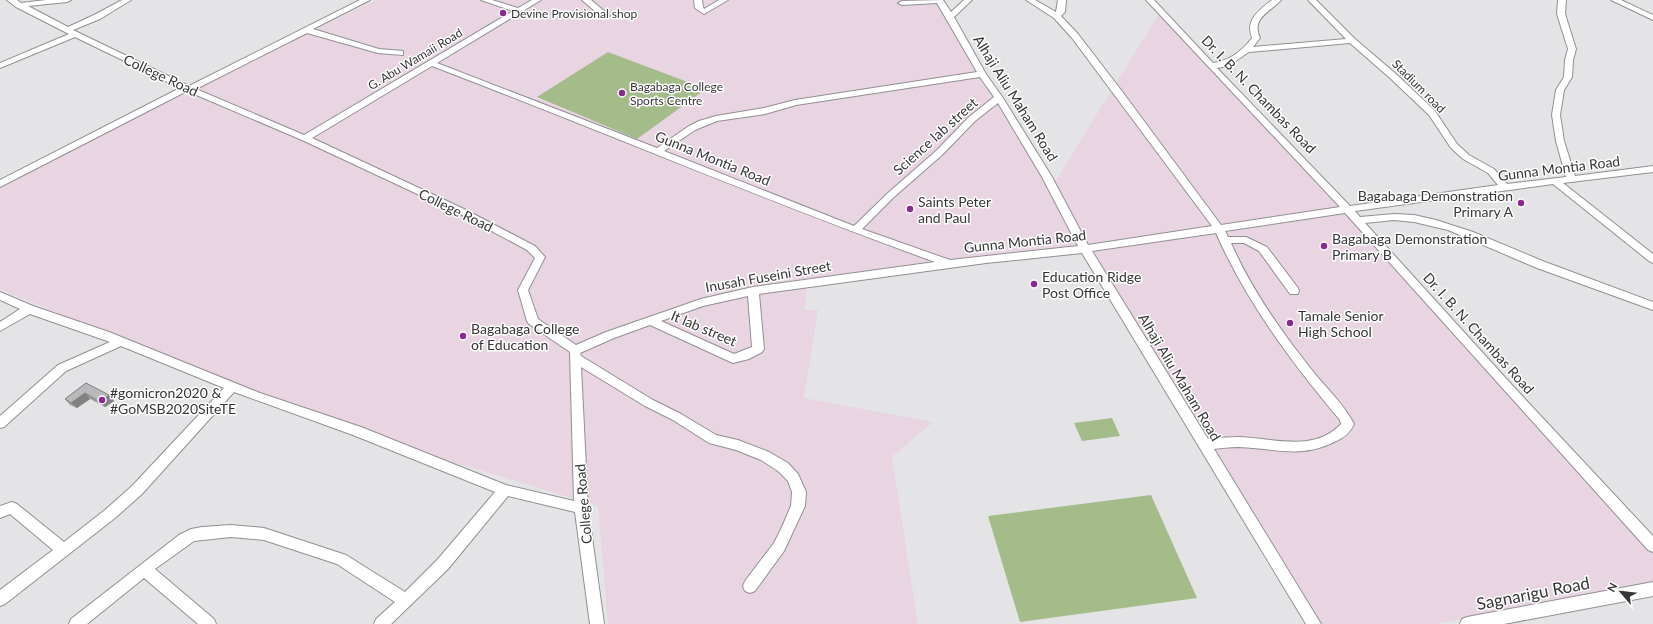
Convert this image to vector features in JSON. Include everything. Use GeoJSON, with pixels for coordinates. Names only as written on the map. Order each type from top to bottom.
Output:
{"type":"FeatureCollection","features":[{"type":"Feature","properties":{"kind":"street"},"geometry":{"type":"LineString","coordinates":[[15,2],[67,0]]}},
{"type":"Feature","properties":{"kind":"street"},"geometry":{"type":"LineString","coordinates":[[0,66],[72,32],[127,0]]}},
{"type":"Feature","properties":{"kind":"street"},"geometry":{"type":"LineString","coordinates":[[0,184],[366,0]]}},
{"type":"Feature","properties":{"kind":"street"},"geometry":{"type":"LineString","coordinates":[[485,0],[519,11]]}},
{"type":"Feature","properties":{"kind":"street","name":"G. Abu Wamaii Road"},"geometry":{"type":"LineString","coordinates":[[305,138],[538,0]]}},
{"type":"Feature","properties":{"kind":"street"},"geometry":{"type":"LineString","coordinates":[[586,0],[606,16]]}},
{"type":"Feature","properties":{"kind":"street"},"geometry":{"type":"LineString","coordinates":[[698,0],[699,8],[704,12],[724,0]]}},
{"type":"Feature","properties":{"kind":"street"},"geometry":{"type":"LineString","coordinates":[[950,17],[968,0]]}},
{"type":"Feature","properties":{"kind":"street"},"geometry":{"type":"LineString","coordinates":[[1030,0],[1057,16],[1075,36],[1118,92],[1219,229],[1227,249],[1253,294],[1295,359],[1344,417],[1348,424],[1347,427],[1338,435],[1322,443],[1296,448],[1282,448],[1238,442],[1204,445]]}},
{"type":"Feature","properties":{"kind":"street"},"geometry":{"type":"LineString","coordinates":[[1057,16],[1061,12],[1062,0]]}},
{"type":"Feature","properties":{"kind":"street","name":"Dr. I. B. N. Chambas Road"},"geometry":{"type":"LineString","coordinates":[[1150,0],[1358,220],[1507,387],[1653,546]]}},
{"type":"Feature","properties":{"kind":"street"},"geometry":{"type":"LineString","coordinates":[[1211,66],[1225,64],[1247,50],[1256,38],[1253,29],[1254,24],[1266,7],[1277,0]]}},
{"type":"Feature","properties":{"kind":"street","name":"Stadium road"},"geometry":{"type":"LineString","coordinates":[[1312,0],[1352,41],[1393,76],[1432,113],[1454,146],[1460,152],[1492,171],[1506,189]]}},
{"type":"Feature","properties":{"kind":"street"},"geometry":{"type":"LineString","coordinates":[[1562,0],[1561,14],[1572,49],[1569,60],[1568,77],[1560,90],[1556,115],[1560,141],[1572,180]]}},
{"type":"Feature","properties":{"kind":"street"},"geometry":{"type":"LineString","coordinates":[[1615,0],[1653,18]]}},
{"type":"Feature","properties":{"kind":"street"},"geometry":{"type":"LineString","coordinates":[[902,3],[939,1]]}},
{"type":"Feature","properties":{"kind":"street","name":"Alhaji Aliu Maham Road"},"geometry":{"type":"LineString","coordinates":[[939,1],[950,17],[982,74],[999,98],[1047,177],[1085,249],[1314,624]]}},
{"type":"Feature","properties":{"kind":"street","name":"College Road"},"geometry":{"type":"LineString","coordinates":[[15,2],[187,89],[305,138],[432,196],[446,205],[461,211],[531,248],[540,257],[523,290],[533,321],[575,354],[581,508],[597,624]]}},
{"type":"Feature","properties":{"kind":"street"},"geometry":{"type":"LineString","coordinates":[[307,30],[378,51],[400,53]]}},
{"type":"Feature","properties":{"kind":"street"},"geometry":{"type":"LineString","coordinates":[[1247,50],[1352,41]]}},
{"type":"Feature","properties":{"kind":"street","name":"Gunna Montia Road"},"geometry":{"type":"LineString","coordinates":[[432,63],[855,230],[949,264],[1085,249],[1422,198],[1653,170]]}},
{"type":"Feature","properties":{"kind":"street"},"geometry":{"type":"LineString","coordinates":[[658,151],[692,128],[716,119],[765,111],[795,103],[982,74]]}},
{"type":"Feature","properties":{"kind":"street","name":"Science lab street"},"geometry":{"type":"LineString","coordinates":[[855,230],[891,195],[939,153],[972,119],[999,98]]}},
{"type":"Feature","properties":{"kind":"street"},"geometry":{"type":"LineString","coordinates":[[1556,182],[1653,259]]}},
{"type":"Feature","properties":{"kind":"street"},"geometry":{"type":"LineString","coordinates":[[1358,220],[1394,217],[1412,219],[1451,228],[1477,237],[1540,264],[1653,306]]}},
{"type":"Feature","properties":{"kind":"street"},"geometry":{"type":"LineString","coordinates":[[1223,240],[1246,240],[1263,249],[1294,291]]}},
{"type":"Feature","properties":{"kind":"street","name":"Inusah Fuseini Street"},"geometry":{"type":"LineString","coordinates":[[575,354],[651,321],[713,300],[753,291],[949,264]]}},
{"type":"Feature","properties":{"kind":"street","name":"It lab street"},"geometry":{"type":"LineString","coordinates":[[651,321],[733,359],[745,356],[758,349],[753,291]]}},
{"type":"Feature","properties":{"kind":"street"},"geometry":{"type":"LineString","coordinates":[[0,296],[29,309],[105,335],[232,387],[357,431],[505,490],[581,508]]}},
{"type":"Feature","properties":{"kind":"street"},"geometry":{"type":"LineString","coordinates":[[0,327],[29,309]]}},
{"type":"Feature","properties":{"kind":"street"},"geometry":{"type":"LineString","coordinates":[[0,423],[62,368],[120,342]]}},
{"type":"Feature","properties":{"kind":"street"},"geometry":{"type":"LineString","coordinates":[[575,354],[649,403],[713,439],[738,445],[765,456],[783,467],[793,478],[799,492],[798,506],[779,547],[750,586]]}},
{"type":"Feature","properties":{"kind":"street"},"geometry":{"type":"LineString","coordinates":[[0,599],[110,514],[138,490],[232,387]]}},
{"type":"Feature","properties":{"kind":"street"},"geometry":{"type":"LineString","coordinates":[[381,624],[443,564],[505,490]]}},
{"type":"Feature","properties":{"kind":"street"},"geometry":{"type":"LineString","coordinates":[[0,512],[12,508],[64,550]]}},
{"type":"Feature","properties":{"kind":"street"},"geometry":{"type":"LineString","coordinates":[[76,624],[144,569],[191,535],[231,531],[264,534],[341,559],[406,601]]}},
{"type":"Feature","properties":{"kind":"street"},"geometry":{"type":"LineString","coordinates":[[144,569],[209,624]]}},
{"type":"Feature","properties":{"kind":"street","name":"Sagnarigu Road"},"geometry":{"type":"LineString","coordinates":[[1468,624],[1524,619],[1653,589]]}},
{"type":"Feature","properties":{"kind":"shaded area","name":"Bagabaga College of Education"},"geometry":{"type":"Polygon","coordinates":[[[376,0],[938,0],[1083,246],[807,282],[805,310],[818,310],[804,398],[933,422],[892,457],[918,624],[608,624],[598,506],[364,435],[175,362],[0,289],[0,189],[171,97],[189,92],[376,0]]]}},
{"type":"Feature","properties":{"kind":"shaded area","name":"Tamale Senior High School"},"geometry":{"type":"Polygon","coordinates":[[[1159,14],[1371,242],[1653,553],[1653,583],[1435,624],[1317,624],[1182,404],[1053,185],[1159,14]]]}},
{"type":"Feature","properties":{"kind":"green space","name":"Bagabaga College Sports Centre"},"geometry":{"type":"Polygon","coordinates":[[[608,52],[706,89],[637,139],[537,97],[608,52]]]}},
{"type":"Feature","properties":{"kind":"green space"},"geometry":{"type":"Polygon","coordinates":[[[1112,418],[1120,436],[1082,441],[1074,423],[1112,418]]]}},
{"type":"Feature","properties":{"kind":"green space"},"geometry":{"type":"Polygon","coordinates":[[[1151,495],[1197,598],[1020,622],[988,516],[1151,495]]]}},
{"type":"Feature","properties":{"kind":"building"},"geometry":{"type":"Polygon","coordinates":[[[86,383],[109,395],[100,402],[85,393],[71,403],[65,399],[86,383]]]}},
{"type":"Feature","properties":{"kind":"place","name":"Devine Provisional shop"},"geometry":{"type":"Point","coordinates":[503,13]}},
{"type":"Feature","properties":{"kind":"place","name":"Bagabaga College Sports Centre"},"geometry":{"type":"Point","coordinates":[622,93]}},
{"type":"Feature","properties":{"kind":"place","name":"Bagabaga Demonstration Primary A"},"geometry":{"type":"Point","coordinates":[1521,203]}},
{"type":"Feature","properties":{"kind":"place","name":"Saints Peter and Paul"},"geometry":{"type":"Point","coordinates":[910,209]}},
{"type":"Feature","properties":{"kind":"place","name":"Bagabaga Demonstration Primary B"},"geometry":{"type":"Point","coordinates":[1324,246]}},
{"type":"Feature","properties":{"kind":"place","name":"Education Ridge Post Office"},"geometry":{"type":"Point","coordinates":[1034,284]}},
{"type":"Feature","properties":{"kind":"place","name":"Tamale Senior High School"},"geometry":{"type":"Point","coordinates":[1290,323]}},
{"type":"Feature","properties":{"kind":"place","name":"Bagabaga College of Education"},"geometry":{"type":"Point","coordinates":[463,336]}},
{"type":"Feature","properties":{"kind":"place","name":"#gomicron2020 & #GoMSB2020SiteTE"},"geometry":{"type":"Point","coordinates":[102,400]}}]}
